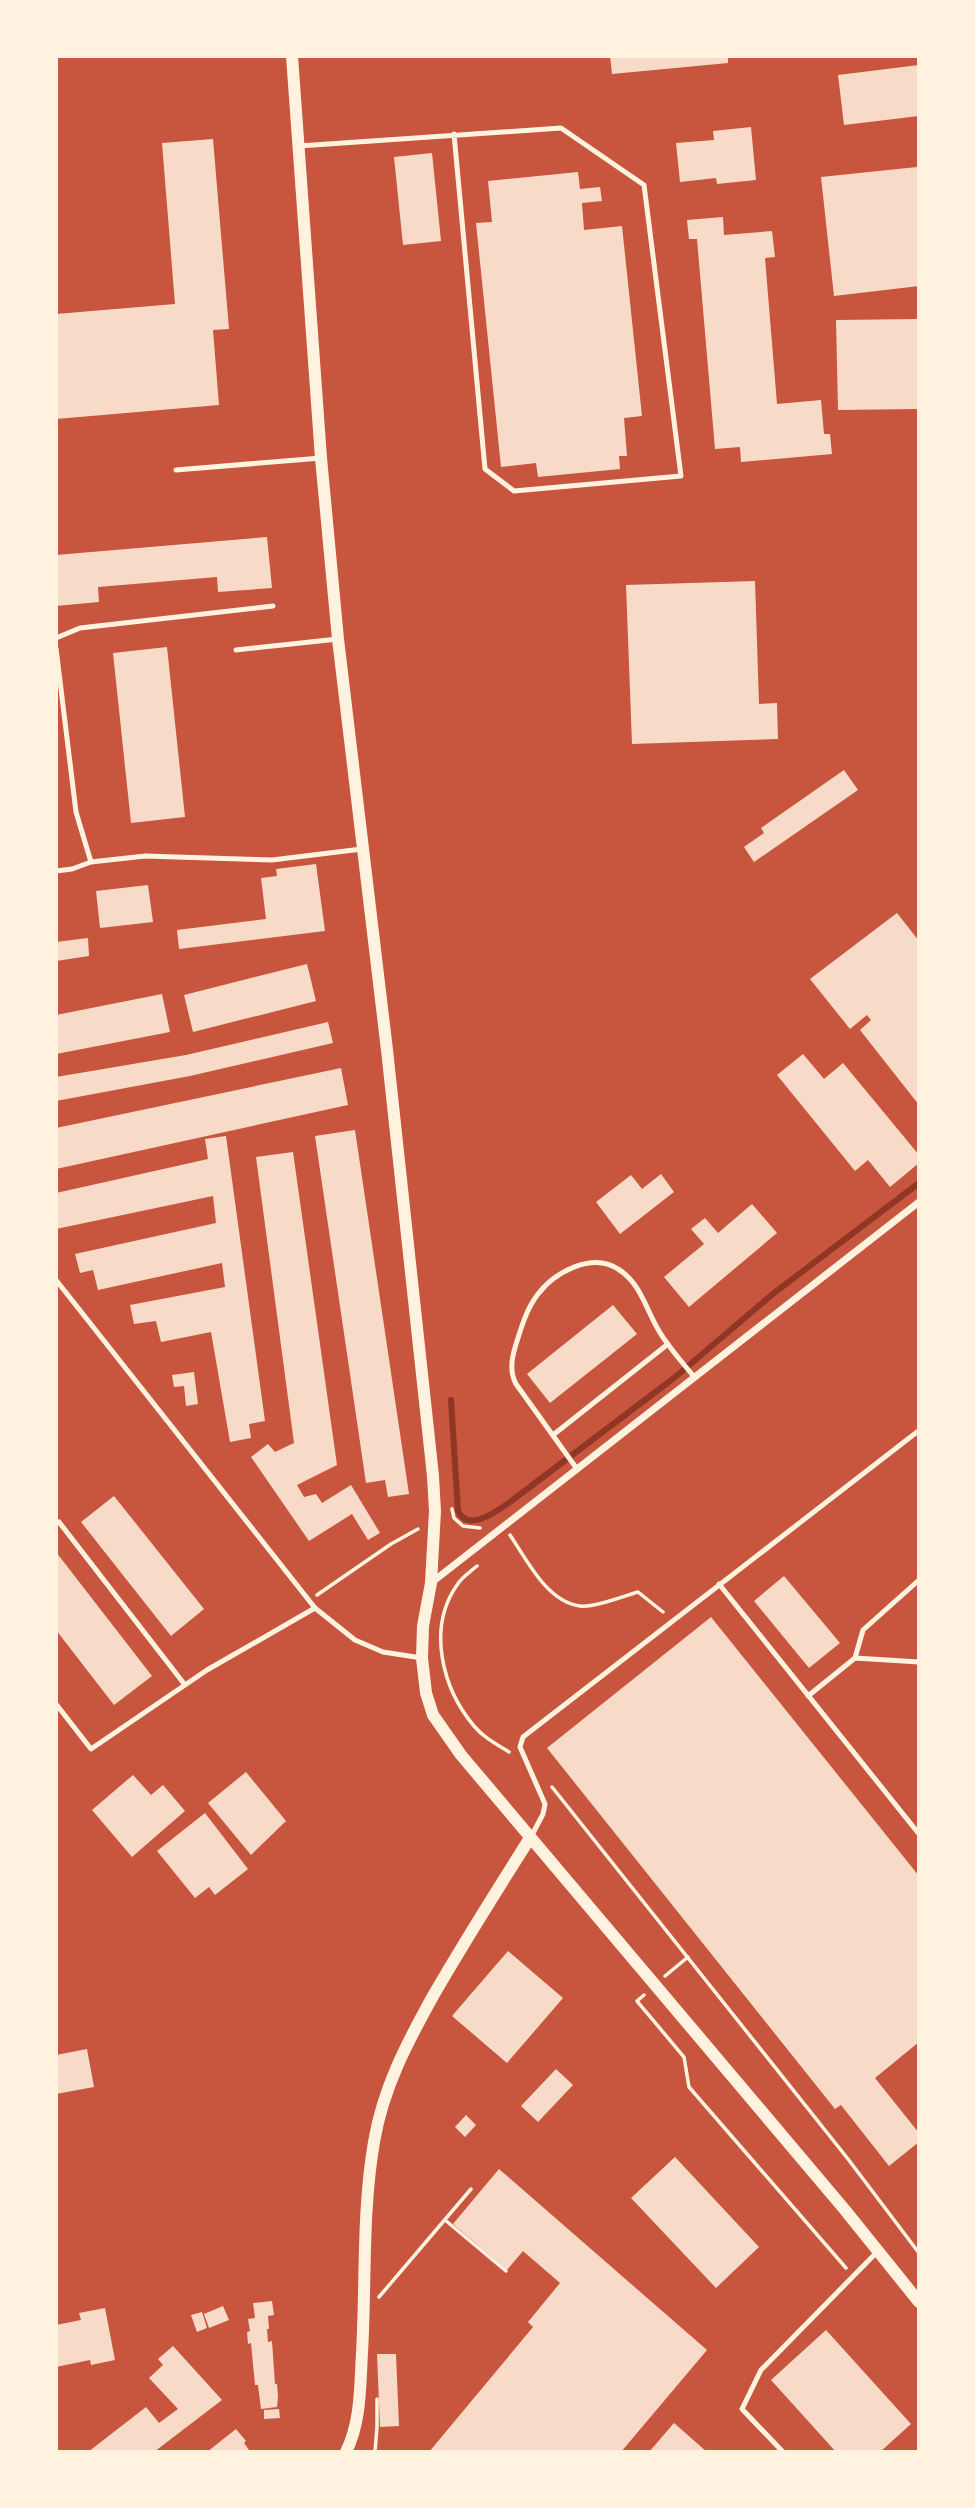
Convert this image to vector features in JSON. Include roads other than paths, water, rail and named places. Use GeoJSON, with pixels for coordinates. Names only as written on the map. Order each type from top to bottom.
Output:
{"type":"FeatureCollection","features":[{"type":"Feature","properties":{"kind":"street"},"geometry":{"type":"LineString","coordinates":[[292,56],[321,458],[338,639],[387,1050],[436,1511],[431,1583],[423,1626],[422,1658],[426,1693],[433,1715],[444,1734],[919,2302]]}},
{"type":"Feature","properties":{"kind":"street"},"geometry":{"type":"LineString","coordinates":[[431,1583],[919,1202]]}},
{"type":"Feature","properties":{"kind":"street"},"geometry":{"type":"LineString","coordinates":[[346,2452],[357,2418],[360,2383],[369,2179],[373,2144],[387,2088],[411,2036],[445,1975],[530,1838]]}},
{"type":"Feature","properties":{"kind":"lane"},"geometry":{"type":"LineString","coordinates":[[299,146],[454,134],[561,128],[645,185],[681,476],[513,491],[485,469],[454,134]]}},
{"type":"Feature","properties":{"kind":"lane"},"geometry":{"type":"LineString","coordinates":[[176,470],[321,458]]}},
{"type":"Feature","properties":{"kind":"lane"},"geometry":{"type":"LineString","coordinates":[[56,638],[80,628],[273,606]]}},
{"type":"Feature","properties":{"kind":"lane"},"geometry":{"type":"LineString","coordinates":[[236,650],[338,639]]}},
{"type":"Feature","properties":{"kind":"lane"},"geometry":{"type":"LineString","coordinates":[[56,648],[76,812],[91,862]]}},
{"type":"Feature","properties":{"kind":"lane"},"geometry":{"type":"LineString","coordinates":[[56,871],[91,862],[145,856],[272,860],[362,849]]}},
{"type":"Feature","properties":{"kind":"lane"},"geometry":{"type":"LineString","coordinates":[[578,1469],[516,1384],[512,1368],[516,1344],[531,1305],[545,1286],[555,1278],[589,1263],[617,1268],[639,1290],[656,1326],[695,1378]]}},
{"type":"Feature","properties":{"kind":"lane"},"geometry":{"type":"LineString","coordinates":[[56,1280],[315,1608],[355,1640],[383,1652],[422,1658]]}},
{"type":"Feature","properties":{"kind":"lane"},"geometry":{"type":"LineString","coordinates":[[553,1435],[668,1344]]}},
{"type":"Feature","properties":{"kind":"lane"},"geometry":{"type":"LineString","coordinates":[[530,1838],[543,1814],[545,1804],[520,1746],[523,1737],[917,1432]]}},
{"type":"Feature","properties":{"kind":"lane"},"geometry":{"type":"LineString","coordinates":[[59,1522],[185,1685]]}},
{"type":"Feature","properties":{"kind":"lane"},"geometry":{"type":"LineString","coordinates":[[808,1696],[855,1658],[863,1630],[919,1580]]}},
{"type":"Feature","properties":{"kind":"lane"},"geometry":{"type":"LineString","coordinates":[[719,1584],[919,1835]]}},
{"type":"Feature","properties":{"kind":"lane"},"geometry":{"type":"LineString","coordinates":[[56,1704],[91,1749],[185,1685],[315,1608]]}},
{"type":"Feature","properties":{"kind":"lane"},"geometry":{"type":"LineString","coordinates":[[855,1658],[919,1662]]}},
{"type":"Feature","properties":{"kind":"lane"},"geometry":{"type":"LineString","coordinates":[[783,2452],[742,2409],[761,2370],[878,2250]]}},
{"type":"Feature","properties":{"kind":"waterway"},"geometry":{"type":"LineString","coordinates":[[451,1400],[458,1511],[463,1517],[475,1520],[490,1515],[510,1502],[674,1378],[774,1293],[919,1183]]}}]}
